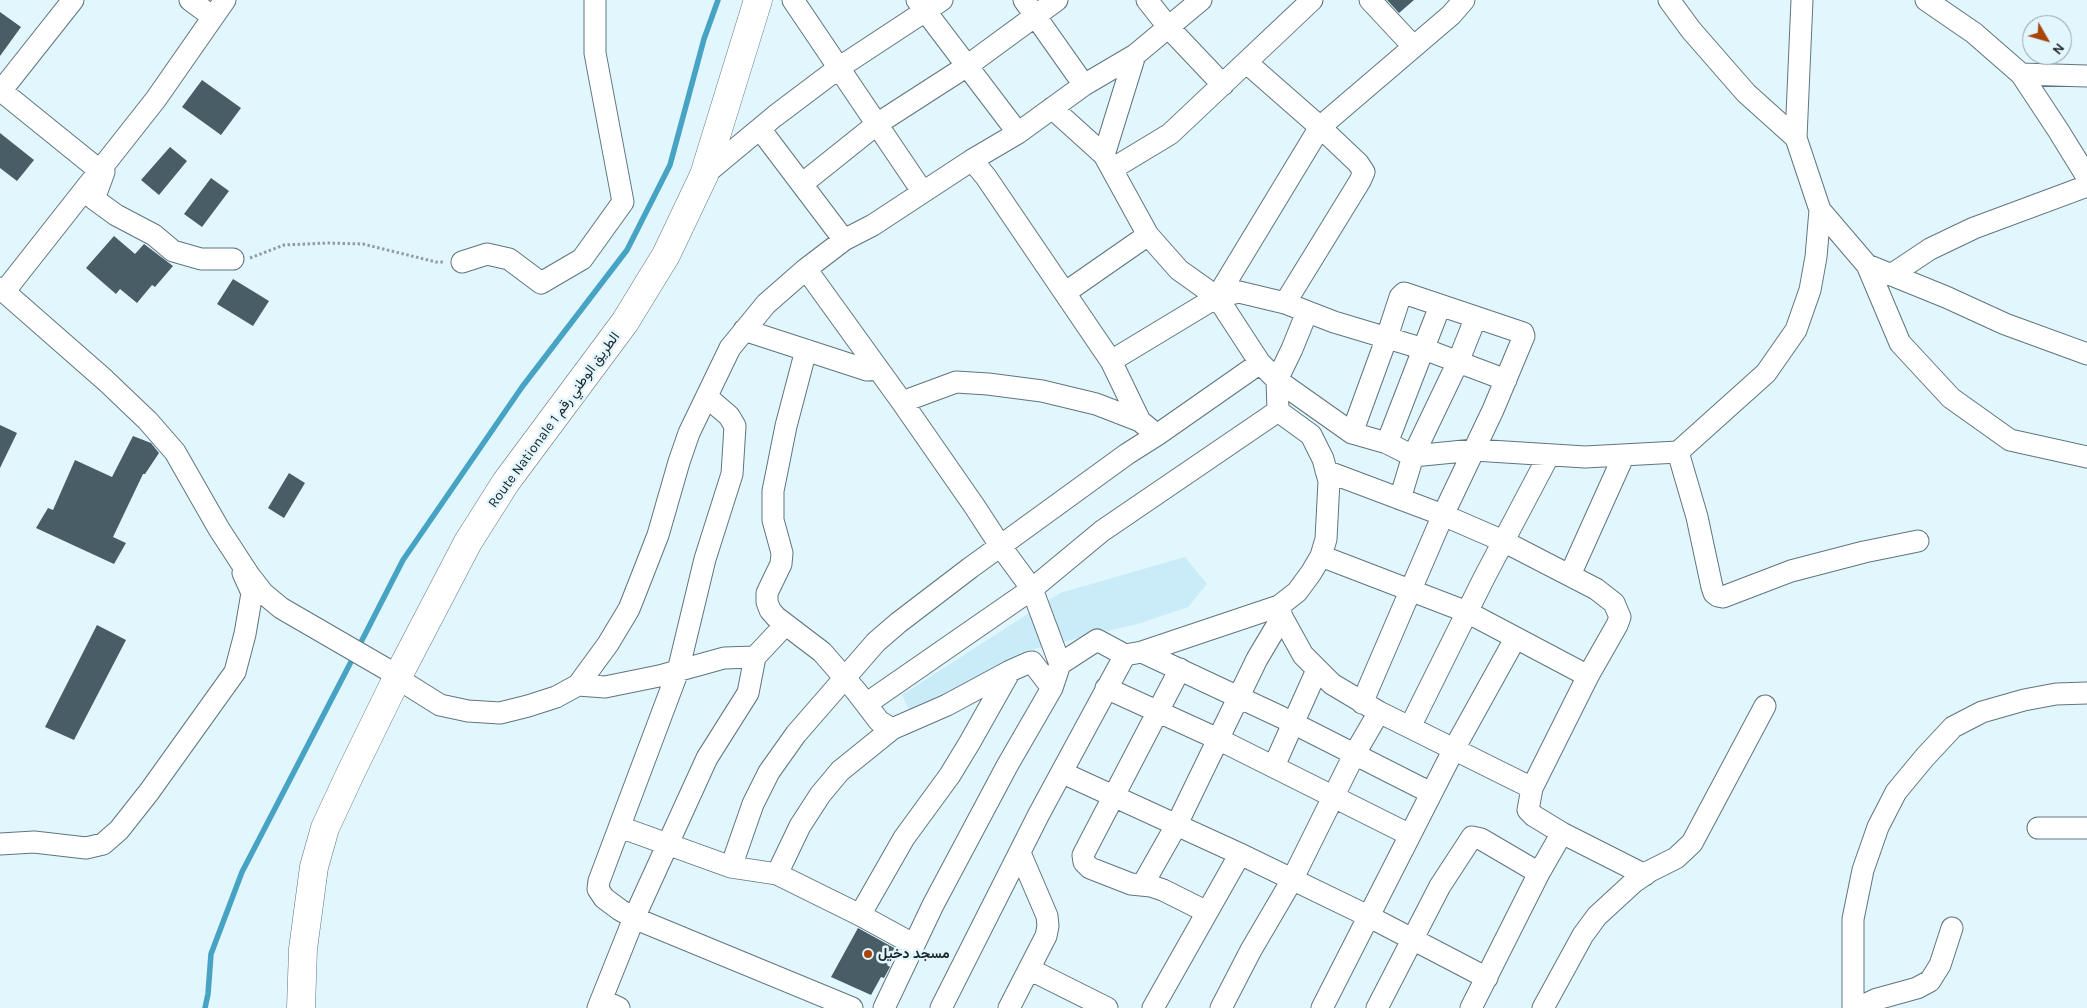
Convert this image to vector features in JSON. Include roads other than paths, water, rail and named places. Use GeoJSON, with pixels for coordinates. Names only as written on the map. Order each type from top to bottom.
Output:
{"type":"FeatureCollection","features":[{"type":"Feature","properties":{"kind":"highway","name":"Route Nationale الطريق الوطني رقم 1"},"geometry":{"type":"LineString","coordinates":[[301,1008],[303,949],[314,867],[325,828],[392,674],[468,542],[506,482],[600,359],[646,291],[684,220],[704,175],[758,0]]}},
{"type":"Feature","properties":{"kind":"street"},"geometry":{"type":"LineString","coordinates":[[73,0],[1,91],[104,163]]}},
{"type":"Feature","properties":{"kind":"street"},"geometry":{"type":"LineString","coordinates":[[190,0],[213,17]]}},
{"type":"Feature","properties":{"kind":"street"},"geometry":{"type":"LineString","coordinates":[[226,0],[156,99],[2,290],[105,380],[148,421],[175,452],[232,548],[263,593],[280,608],[440,704],[468,711],[500,713],[546,700],[578,685],[608,644],[629,609],[658,534],[682,454],[707,397],[730,348],[766,304],[806,269],[844,240],[972,160],[1018,134],[1084,86],[1136,55],[1201,0]]}},
{"type":"Feature","properties":{"kind":"street"},"geometry":{"type":"LineString","coordinates":[[462,262],[487,254],[508,259],[541,283],[582,259],[623,202],[596,53],[595,0]]}},
{"type":"Feature","properties":{"kind":"street"},"geometry":{"type":"LineString","coordinates":[[802,184],[877,124],[967,66],[1030,8],[1057,0]]}},
{"type":"Feature","properties":{"kind":"street"},"geometry":{"type":"LineString","coordinates":[[1147,0],[1169,28],[1223,85]]}},
{"type":"Feature","properties":{"kind":"street"},"geometry":{"type":"LineString","coordinates":[[1108,162],[1170,134],[1312,0]]}},
{"type":"Feature","properties":{"kind":"street"},"geometry":{"type":"LineString","coordinates":[[1370,0],[1413,46]]}},
{"type":"Feature","properties":{"kind":"street"},"geometry":{"type":"LineString","coordinates":[[1217,297],[1320,127],[1451,15],[1464,0]]}},
{"type":"Feature","properties":{"kind":"street"},"geometry":{"type":"LineString","coordinates":[[1669,0],[1691,30],[1746,93],[1796,138]]}},
{"type":"Feature","properties":{"kind":"street"},"geometry":{"type":"LineString","coordinates":[[1802,0],[1796,138],[1820,210],[1867,266],[1900,344],[1951,398],[2010,440],[2087,457]]}},
{"type":"Feature","properties":{"kind":"street"},"geometry":{"type":"LineString","coordinates":[[1926,0],[1974,33],[2021,74],[2087,178]]}},
{"type":"Feature","properties":{"kind":"street"},"geometry":{"type":"LineString","coordinates":[[802,3],[840,67],[922,191]]}},
{"type":"Feature","properties":{"kind":"street"},"geometry":{"type":"LineString","coordinates":[[704,175],[840,67],[928,4],[967,66],[1018,134]]}},
{"type":"Feature","properties":{"kind":"street"},"geometry":{"type":"LineString","coordinates":[[1030,8],[1084,86]]}},
{"type":"Feature","properties":{"kind":"street"},"geometry":{"type":"LineString","coordinates":[[1108,162],[1136,55]]}},
{"type":"Feature","properties":{"kind":"street"},"geometry":{"type":"LineString","coordinates":[[1247,63],[1320,127],[1358,163],[1364,172],[1285,303]]}},
{"type":"Feature","properties":{"kind":"street"},"geometry":{"type":"LineString","coordinates":[[2021,74],[2087,76]]}},
{"type":"Feature","properties":{"kind":"street"},"geometry":{"type":"LineString","coordinates":[[1052,108],[1108,162],[1148,235],[1179,270],[1217,297],[1260,363],[1277,380],[1352,433],[1386,443],[1413,456],[1474,450],[1585,457],[1678,452],[1766,373],[1796,330],[1810,290],[1816,256],[1820,210]]}},
{"type":"Feature","properties":{"kind":"street"},"geometry":{"type":"LineString","coordinates":[[760,129],[844,240]]}},
{"type":"Feature","properties":{"kind":"street"},"geometry":{"type":"LineString","coordinates":[[972,160],[986,177],[1112,361],[1140,421]]}},
{"type":"Feature","properties":{"kind":"street"},"geometry":{"type":"LineString","coordinates":[[104,163],[94,199],[116,215],[154,235],[173,251],[201,259],[233,259]]}},
{"type":"Feature","properties":{"kind":"street"},"geometry":{"type":"LineString","coordinates":[[1891,275],[1930,249],[1974,228],[2087,186]]}},
{"type":"Feature","properties":{"kind":"street"},"geometry":{"type":"LineString","coordinates":[[1066,292],[1148,235]]}},
{"type":"Feature","properties":{"kind":"street"},"geometry":{"type":"LineString","coordinates":[[1867,266],[2005,324],[2087,354]]}},
{"type":"Feature","properties":{"kind":"street"},"geometry":{"type":"LineString","coordinates":[[806,269],[902,402],[1001,548],[1032,588],[1060,664]]}},
{"type":"Feature","properties":{"kind":"street"},"geometry":{"type":"LineString","coordinates":[[1112,361],[1217,297],[1239,292],[1285,303],[1356,329],[1424,349],[1506,380]]}},
{"type":"Feature","properties":{"kind":"street"},"geometry":{"type":"LineString","coordinates":[[1221,1008],[1251,950],[1292,880],[1354,754],[1412,590],[1443,515],[1506,380],[1524,336],[1523,333],[1404,293],[1400,297],[1352,433]]}},
{"type":"Feature","properties":{"kind":"street"},"geometry":{"type":"LineString","coordinates":[[1386,443],[1440,306]]}},
{"type":"Feature","properties":{"kind":"street"},"geometry":{"type":"LineString","coordinates":[[1278,412],[1277,380],[1307,312]]}},
{"type":"Feature","properties":{"kind":"street"},"geometry":{"type":"LineString","coordinates":[[1400,499],[1413,456],[1458,362],[1476,317]]}},
{"type":"Feature","properties":{"kind":"street"},"geometry":{"type":"LineString","coordinates":[[744,330],[867,370],[878,369]]}},
{"type":"Feature","properties":{"kind":"street"},"geometry":{"type":"LineString","coordinates":[[806,350],[782,444],[773,491],[773,520],[782,553],[781,564],[767,593],[767,602],[770,610],[785,625],[822,652],[879,721],[892,729]]}},
{"type":"Feature","properties":{"kind":"street"},"geometry":{"type":"LineString","coordinates":[[731,867],[753,804],[769,772],[796,734],[876,642],[970,568],[1001,548],[1127,454],[1260,363]]}},
{"type":"Feature","properties":{"kind":"street"},"geometry":{"type":"LineString","coordinates":[[902,402],[956,382],[998,384],[1034,389],[1096,404],[1140,421],[1157,435]]}},
{"type":"Feature","properties":{"kind":"street"},"geometry":{"type":"LineString","coordinates":[[707,397],[728,416],[735,426],[732,474],[620,827],[598,889],[604,898],[634,918],[852,1008]]}},
{"type":"Feature","properties":{"kind":"street"},"geometry":{"type":"LineString","coordinates":[[1143,884],[1177,824],[1280,612],[1298,592],[1321,556],[1326,539],[1329,480],[1323,458],[1311,435],[1278,412]]}},
{"type":"Feature","properties":{"kind":"street"},"geometry":{"type":"LineString","coordinates":[[866,704],[1032,588],[1102,531],[1278,412]]}},
{"type":"Feature","properties":{"kind":"street"},"geometry":{"type":"LineString","coordinates":[[1678,452],[1699,526],[1712,586],[1714,593],[1718,596],[1723,597],[1792,571],[1864,552],[1918,541]]}},
{"type":"Feature","properties":{"kind":"street"},"geometry":{"type":"LineString","coordinates":[[1410,728],[1503,541],[1549,455]]}},
{"type":"Feature","properties":{"kind":"street"},"geometry":{"type":"LineString","coordinates":[[1570,575],[1624,455]]}},
{"type":"Feature","properties":{"kind":"street"},"geometry":{"type":"LineString","coordinates":[[1326,471],[1443,515],[1503,541],[1606,595],[1614,603],[1620,617],[1532,788],[1528,810],[1534,816],[1562,833],[1645,874]]}},
{"type":"Feature","properties":{"kind":"street"},"geometry":{"type":"LineString","coordinates":[[0,844],[34,842],[86,848],[103,844],[119,830],[138,808],[235,672],[245,634],[252,593],[232,548]]}},
{"type":"Feature","properties":{"kind":"street"},"geometry":{"type":"LineString","coordinates":[[1321,556],[1467,612],[1514,639],[1588,676]]}},
{"type":"Feature","properties":{"kind":"street"},"geometry":{"type":"LineString","coordinates":[[941,1008],[1039,814],[1063,773],[1106,688],[1134,653],[1280,612]]}},
{"type":"Feature","properties":{"kind":"street"},"geometry":{"type":"LineString","coordinates":[[1280,612],[1303,655],[1332,684],[1370,708],[1532,788]]}},
{"type":"Feature","properties":{"kind":"street"},"geometry":{"type":"LineString","coordinates":[[606,1005],[634,918],[707,758],[748,693],[755,657],[785,625]]}},
{"type":"Feature","properties":{"kind":"street"},"geometry":{"type":"LineString","coordinates":[[1322,1008],[1431,793],[1514,639]]}},
{"type":"Feature","properties":{"kind":"street"},"geometry":{"type":"LineString","coordinates":[[884,1008],[914,944],[1007,766],[1052,688],[1060,664],[1097,640],[1180,669],[1237,698],[1293,723],[1431,793]]}},
{"type":"Feature","properties":{"kind":"street"},"geometry":{"type":"LineString","coordinates":[[578,685],[606,687],[668,674],[724,658],[755,657]]}},
{"type":"Feature","properties":{"kind":"street"},"geometry":{"type":"LineString","coordinates":[[777,874],[800,826],[820,794],[840,771],[892,729],[947,706],[1010,671],[1032,662],[1052,688]]}},
{"type":"Feature","properties":{"kind":"street"},"geometry":{"type":"LineString","coordinates":[[1180,669],[1082,855],[1084,862],[1090,868],[1122,880],[1163,890],[1207,912]]}},
{"type":"Feature","properties":{"kind":"street"},"geometry":{"type":"LineString","coordinates":[[1274,766],[1317,670]]}},
{"type":"Feature","properties":{"kind":"street"},"geometry":{"type":"LineString","coordinates":[[860,915],[904,838],[950,775],[1010,671]]}},
{"type":"Feature","properties":{"kind":"street"},"geometry":{"type":"LineString","coordinates":[[1106,688],[1218,739],[1410,834]]}},
{"type":"Feature","properties":{"kind":"street"},"geometry":{"type":"LineString","coordinates":[[1853,1008],[1853,919],[1863,870],[1878,827],[1896,792],[1925,757],[1953,728],[1982,712],[2024,700],[2056,694],[2087,693]]}},
{"type":"Feature","properties":{"kind":"street"},"geometry":{"type":"LineString","coordinates":[[1543,1008],[1583,935],[1597,916],[1645,874],[1676,858],[1692,843],[1765,706]]}},
{"type":"Feature","properties":{"kind":"street"},"geometry":{"type":"LineString","coordinates":[[1063,773],[1240,854],[1368,916],[1487,978]]}},
{"type":"Feature","properties":{"kind":"street"},"geometry":{"type":"LineString","coordinates":[[620,827],[731,867],[777,874],[914,944]]}},
{"type":"Feature","properties":{"kind":"street"},"geometry":{"type":"LineString","coordinates":[[2038,828],[2087,828]]}},
{"type":"Feature","properties":{"kind":"street"},"geometry":{"type":"LineString","coordinates":[[1471,1008],[1539,873],[1562,833]]}},
{"type":"Feature","properties":{"kind":"street"},"geometry":{"type":"LineString","coordinates":[[1377,1008],[1440,886],[1472,837],[1481,839],[1539,873]]}},
{"type":"Feature","properties":{"kind":"street"},"geometry":{"type":"LineString","coordinates":[[1009,1008],[1048,926],[1047,916],[1020,853]]}},
{"type":"Feature","properties":{"kind":"street"},"geometry":{"type":"LineString","coordinates":[[1153,1008],[1240,854]]}},
{"type":"Feature","properties":{"kind":"street"},"geometry":{"type":"LineString","coordinates":[[1858,1008],[1877,999],[1917,988],[1930,981],[1940,965],[1952,928]]}},
{"type":"Feature","properties":{"kind":"street"},"geometry":{"type":"LineString","coordinates":[[1029,969],[1107,1008]]}},
{"type":"Feature","properties":{"kind":"waterway"},"geometry":{"type":"LineString","coordinates":[[358,648],[403,560],[522,387],[627,250],[670,165],[704,39],[718,0]]}},
{"type":"Feature","properties":{"kind":"waterway"},"geometry":{"type":"LineString","coordinates":[[205,1008],[211,954],[242,872],[354,656]]}},
{"type":"Feature","properties":{"kind":"place","name":"مسجد دخيل"},"geometry":{"type":"Point","coordinates":[868,954]}}]}
